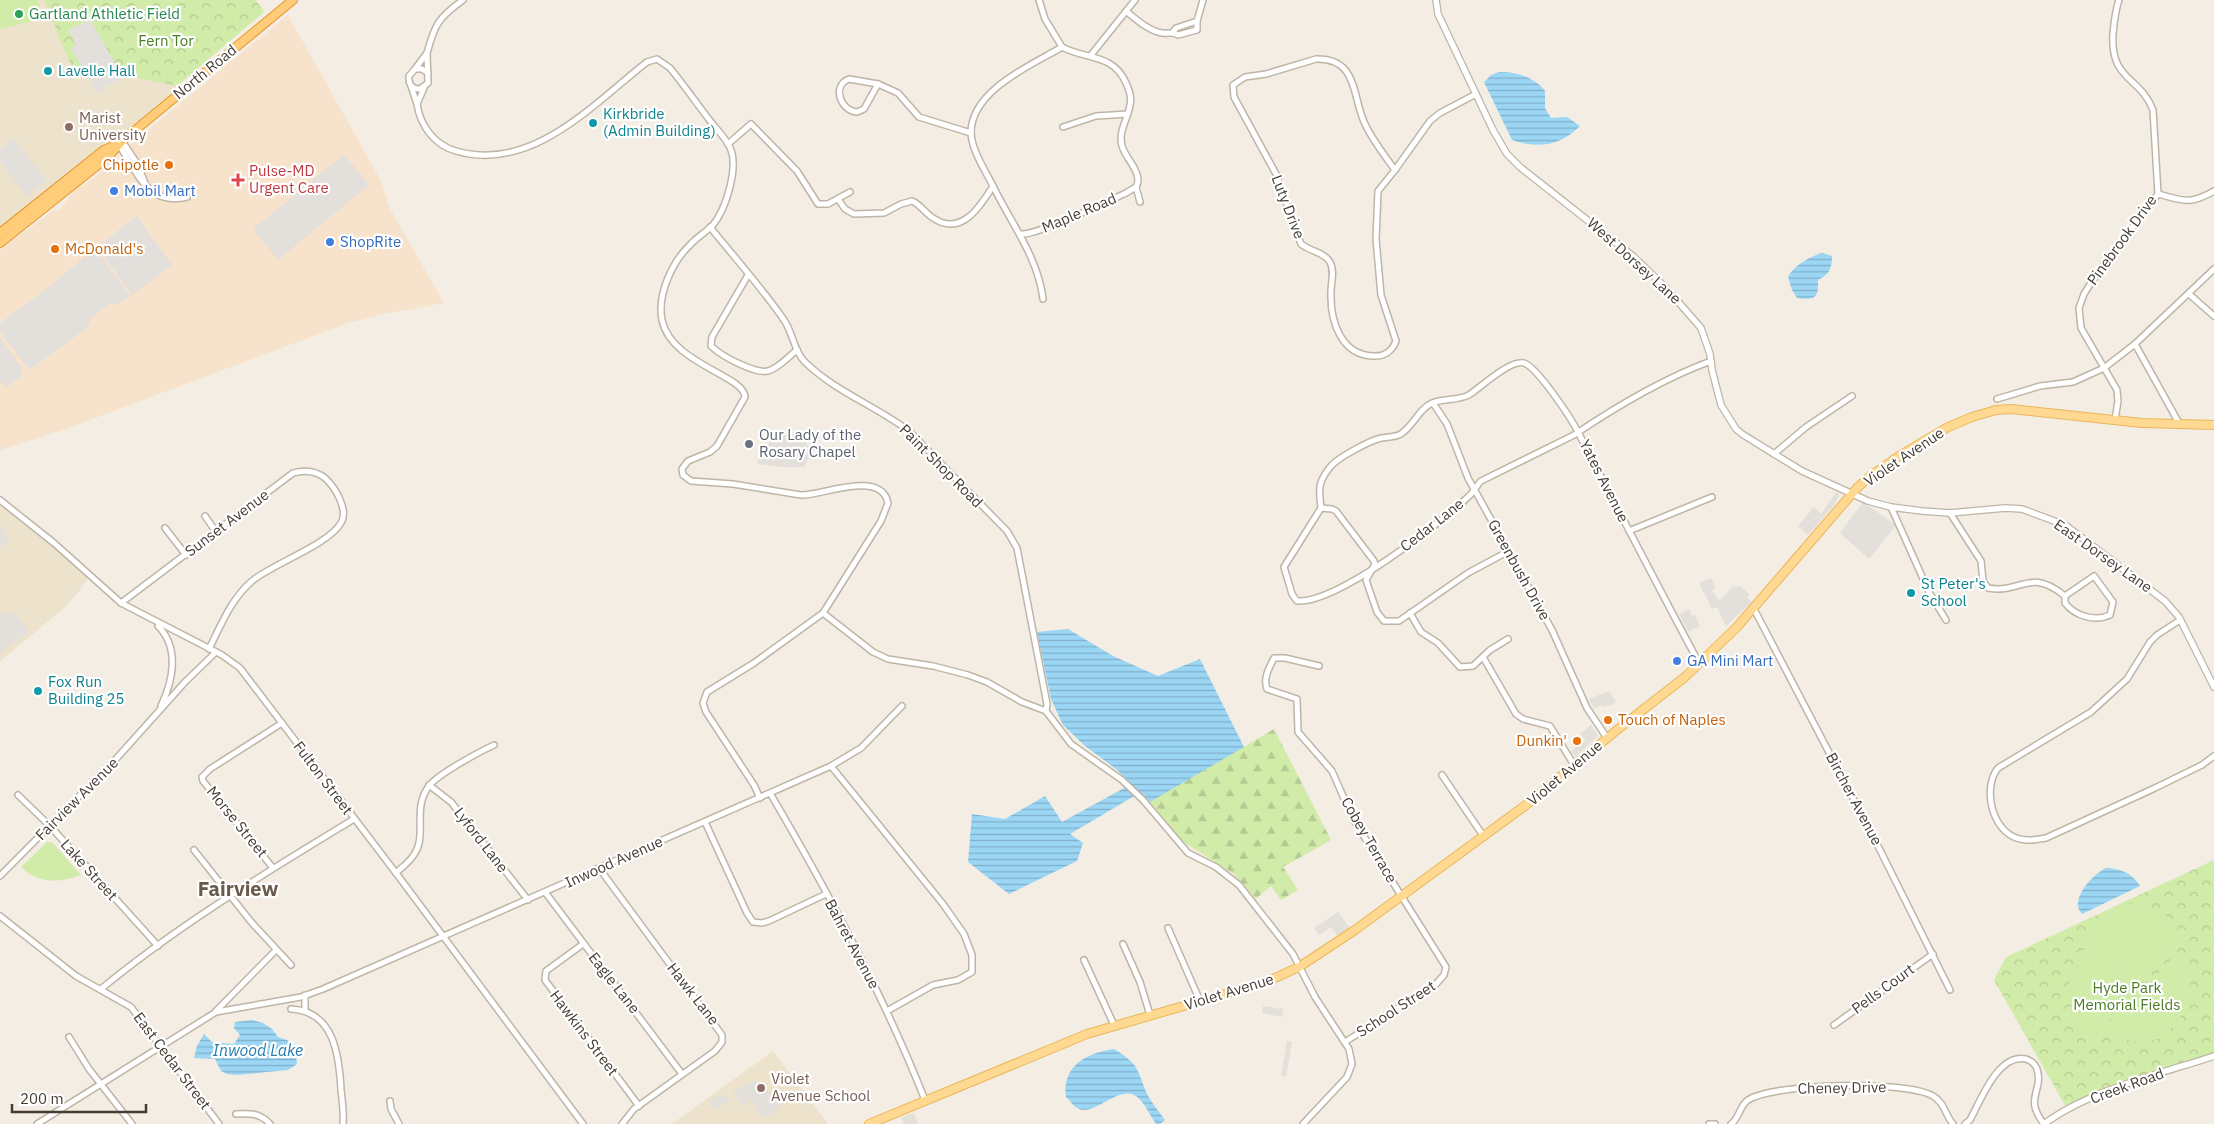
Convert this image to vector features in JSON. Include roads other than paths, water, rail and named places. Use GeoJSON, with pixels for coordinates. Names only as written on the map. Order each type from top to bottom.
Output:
{"type":"FeatureCollection","features":[{"type":"Feature","properties":{"kind":"highway","name":"North Road"},"geometry":{"type":"LineString","coordinates":[[0,243],[109,156],[120,142],[293,0]]}},
{"type":"Feature","properties":{"kind":"highway","name":"North Road"},"geometry":{"type":"LineString","coordinates":[[0,233],[104,150],[120,142]]}},
{"type":"Feature","properties":{"kind":"main road","name":"Violet Avenue"},"geometry":{"type":"LineString","coordinates":[[869,1124],[1053,1047],[1114,1025],[1266,982],[1299,967],[1332,946],[1484,837],[1686,677],[1754,609],[1852,494],[1870,477],[1899,456],[1948,427],[1996,410],[2019,409],[2115,420],[2180,425],[2214,425]]}},
{"type":"Feature","properties":{"kind":"street"},"geometry":{"type":"LineString","coordinates":[[463,0],[440,18],[435,27],[427,53],[409,76],[426,127],[439,144],[466,153],[505,154],[532,146],[556,133],[648,62],[657,59],[670,68],[728,144],[733,161],[732,175],[722,207],[710,227],[687,247],[674,267],[663,296],[662,320],[669,336],[678,347],[702,365],[738,384],[744,391],[745,396],[720,442],[710,452],[688,461],[683,466],[682,473],[685,478],[691,481],[742,485],[801,496],[853,486],[866,486],[884,494],[888,503],[886,513],[823,613],[754,663],[705,694],[703,700],[706,712],[754,785],[760,798]]}},
{"type":"Feature","properties":{"kind":"street"},"geometry":{"type":"LineString","coordinates":[[1039,0],[1045,18],[1062,47],[1091,55],[1114,66],[1124,78],[1130,96],[1128,114],[1120,139],[1122,148],[1137,175],[1138,184],[1136,187],[1140,202]]}},
{"type":"Feature","properties":{"kind":"street"},"geometry":{"type":"LineString","coordinates":[[1091,55],[1135,0]]}},
{"type":"Feature","properties":{"kind":"street"},"geometry":{"type":"LineString","coordinates":[[1127,12],[1147,28],[1163,33],[1173,32],[1178,35],[1198,30],[1197,21],[1202,0]]}},
{"type":"Feature","properties":{"kind":"street","name":"West Dorsey Lane"},"geometry":{"type":"LineString","coordinates":[[1436,0],[1438,14],[1493,130],[1507,154],[1520,167],[1634,257],[1667,289],[1701,328],[1721,405],[1736,429],[1751,442],[1802,471],[1852,494]]}},
{"type":"Feature","properties":{"kind":"street","name":"Pinebrook Drive"},"geometry":{"type":"LineString","coordinates":[[2115,420],[2118,401],[2117,390],[2081,328],[2079,315],[2081,302],[2096,275],[2158,194],[2153,110],[2150,102],[2116,64],[2114,57],[2114,21],[2119,0]]}},
{"type":"Feature","properties":{"kind":"street"},"geometry":{"type":"LineString","coordinates":[[1043,299],[1041,280],[1020,234],[1009,220],[980,160],[971,132],[978,110],[992,91],[1009,78],[1062,47]]}},
{"type":"Feature","properties":{"kind":"street"},"geometry":{"type":"LineString","coordinates":[[417,104],[429,80],[427,53]]}},
{"type":"Feature","properties":{"kind":"street","name":"Luty Drive"},"geometry":{"type":"LineString","coordinates":[[1395,170],[1364,122],[1353,81],[1337,63],[1330,60],[1316,60],[1266,74],[1245,77],[1233,85],[1234,98],[1276,174],[1301,244],[1326,257],[1329,261],[1332,269],[1333,316],[1338,333],[1348,347],[1372,356],[1379,356],[1388,352],[1396,341],[1381,295],[1376,239],[1378,191],[1395,170],[1430,121],[1440,113],[1476,94]]}},
{"type":"Feature","properties":{"kind":"street"},"geometry":{"type":"LineString","coordinates":[[415,69],[422,69],[428,73]]}},
{"type":"Feature","properties":{"kind":"street"},"geometry":{"type":"LineString","coordinates":[[878,84],[868,103],[857,112],[850,110],[840,96],[839,88],[842,83],[849,79],[878,84],[898,93],[919,117],[971,132]]}},
{"type":"Feature","properties":{"kind":"street"},"geometry":{"type":"LineString","coordinates":[[411,86],[417,89],[424,88]]}},
{"type":"Feature","properties":{"kind":"street"},"geometry":{"type":"LineString","coordinates":[[1063,127],[1096,116],[1128,114]]}},
{"type":"Feature","properties":{"kind":"street"},"geometry":{"type":"LineString","coordinates":[[728,144],[751,124],[798,171],[817,203],[827,205],[850,192]]}},
{"type":"Feature","properties":{"kind":"street"},"geometry":{"type":"LineString","coordinates":[[120,142],[146,187],[162,198],[187,197]]}},
{"type":"Feature","properties":{"kind":"street"},"geometry":{"type":"LineString","coordinates":[[838,199],[845,209],[854,214],[884,213],[901,204],[912,201],[933,218],[948,224],[959,223],[972,215],[979,208],[993,186]]}},
{"type":"Feature","properties":{"kind":"street","name":"Maple Road"},"geometry":{"type":"LineString","coordinates":[[1020,234],[1029,234],[1047,227],[1126,194],[1136,187]]}},
{"type":"Feature","properties":{"kind":"street"},"geometry":{"type":"LineString","coordinates":[[2158,194],[2189,202],[2195,201],[2214,191]]}},
{"type":"Feature","properties":{"kind":"street","name":"Paint Shop Road"},"geometry":{"type":"LineString","coordinates":[[710,227],[772,302],[789,327],[797,350],[803,360],[821,375],[892,418],[909,432],[1007,530],[1017,548],[1047,704],[1046,711]]}},
{"type":"Feature","properties":{"kind":"street"},"geometry":{"type":"LineString","coordinates":[[1997,399],[2040,386],[2073,382],[2104,368],[2136,344],[2214,269]]}},
{"type":"Feature","properties":{"kind":"street"},"geometry":{"type":"LineString","coordinates":[[748,275],[712,337],[711,346],[726,358],[740,365],[764,371],[774,368],[797,350]]}},
{"type":"Feature","properties":{"kind":"street"},"geometry":{"type":"LineString","coordinates":[[2189,294],[2214,316]]}},
{"type":"Feature","properties":{"kind":"street"},"geometry":{"type":"LineString","coordinates":[[2136,344],[2180,425]]}},
{"type":"Feature","properties":{"kind":"street","name":"Yates Avenue"},"geometry":{"type":"LineString","coordinates":[[1699,664],[1578,432],[1638,396],[1686,371],[1711,361]]}},
{"type":"Feature","properties":{"kind":"street"},"geometry":{"type":"LineString","coordinates":[[1509,551],[1468,573],[1399,622],[1384,621],[1380,618],[1366,580],[1375,564],[1374,560],[1336,512],[1332,509],[1321,508],[1318,491],[1321,482],[1335,462],[1380,438],[1400,434],[1422,410],[1432,403],[1466,396],[1514,364],[1520,362],[1532,368],[1549,388],[1578,432]]}},
{"type":"Feature","properties":{"kind":"street"},"geometry":{"type":"LineString","coordinates":[[1774,454],[1806,427],[1852,396]]}},
{"type":"Feature","properties":{"kind":"street","name":"Greenbush Drive"},"geometry":{"type":"LineString","coordinates":[[1432,403],[1448,424],[1474,489],[1552,630],[1588,708],[1607,738]]}},
{"type":"Feature","properties":{"kind":"street","name":"Cedar Lane"},"geometry":{"type":"LineString","coordinates":[[1321,508],[1285,563],[1284,572],[1295,599],[1306,601],[1369,572],[1447,516],[1481,481],[1578,432]]}},
{"type":"Feature","properties":{"kind":"street","name":"Sunset Avenue"},"geometry":{"type":"LineString","coordinates":[[121,603],[293,473],[302,471],[314,472],[324,477],[335,491],[342,507],[341,523],[331,533],[254,580],[242,590],[228,610],[209,649]]}},
{"type":"Feature","properties":{"kind":"street","name":"East Dorsey Lane"},"geometry":{"type":"LineString","coordinates":[[1852,494],[1890,507],[1950,512],[2013,508],[2041,514],[2064,525],[2155,593],[2173,609],[2214,687]]}},
{"type":"Feature","properties":{"kind":"street"},"geometry":{"type":"LineString","coordinates":[[1630,531],[1712,497]]}},
{"type":"Feature","properties":{"kind":"street","name":"Fulton Street"},"geometry":{"type":"LineString","coordinates":[[0,500],[54,543],[121,603],[216,652],[240,668],[583,1124]]}},
{"type":"Feature","properties":{"kind":"street"},"geometry":{"type":"LineString","coordinates":[[1890,507],[1929,592],[1946,620]]}},
{"type":"Feature","properties":{"kind":"street"},"geometry":{"type":"LineString","coordinates":[[1950,512],[1981,562],[1985,586],[2000,589],[2029,581],[2050,584],[2065,596]]}},
{"type":"Feature","properties":{"kind":"street"},"geometry":{"type":"LineString","coordinates":[[205,516],[216,532]]}},
{"type":"Feature","properties":{"kind":"street"},"geometry":{"type":"LineString","coordinates":[[165,528],[186,555]]}},
{"type":"Feature","properties":{"kind":"street"},"geometry":{"type":"LineString","coordinates":[[2094,576],[2113,602],[2110,615],[2104,618],[2092,618],[2078,614],[2065,603],[2065,596],[2094,576]]}},
{"type":"Feature","properties":{"kind":"street","name":"Bircher Avenue"},"geometry":{"type":"LineString","coordinates":[[1754,609],[1878,846],[1950,990]]}},
{"type":"Feature","properties":{"kind":"street"},"geometry":{"type":"LineString","coordinates":[[823,613],[873,652],[888,659],[933,666],[968,675],[986,682],[1022,702],[1046,711],[1071,744],[1122,780],[1143,800],[1188,854],[1216,867],[1232,878],[1293,954],[1315,997],[1345,1042],[1352,1060],[1349,1074],[1303,1124]]}},
{"type":"Feature","properties":{"kind":"street"},"geometry":{"type":"LineString","coordinates":[[1410,613],[1421,632],[1438,644],[1456,664],[1469,667],[1483,658],[1490,650],[1508,639]]}},
{"type":"Feature","properties":{"kind":"street","name":"Fairview Avenue"},"geometry":{"type":"LineString","coordinates":[[150,619],[165,634],[172,661],[168,688],[153,720]]}},
{"type":"Feature","properties":{"kind":"street"},"geometry":{"type":"LineString","coordinates":[[2180,620],[2150,642],[2127,679],[2090,712],[1998,768],[1992,778],[1990,787],[1993,810],[2002,828],[2014,837],[2028,841],[2046,838],[2155,788],[2202,765],[2214,756]]}},
{"type":"Feature","properties":{"kind":"street","name":"Fairview Avenue"},"geometry":{"type":"LineString","coordinates":[[0,876],[153,720],[185,682],[216,652]]}},
{"type":"Feature","properties":{"kind":"street","name":"Cobey Terrace"},"geometry":{"type":"LineString","coordinates":[[1319,666],[1285,658],[1274,658],[1267,673],[1266,686],[1269,691],[1297,699],[1298,732],[1332,771],[1353,819],[1401,896]]}},
{"type":"Feature","properties":{"kind":"street"},"geometry":{"type":"LineString","coordinates":[[1483,658],[1516,714],[1524,719],[1550,726],[1574,765]]}},
{"type":"Feature","properties":{"kind":"street","name":"Inwood Avenue"},"geometry":{"type":"LineString","coordinates":[[216,1012],[312,993],[443,938],[760,798],[831,766],[861,748],[902,706]]}},
{"type":"Feature","properties":{"kind":"street","name":"Morse Street"},"geometry":{"type":"LineString","coordinates":[[273,868],[203,780],[203,776],[210,769],[282,723]]}},
{"type":"Feature","properties":{"kind":"street"},"geometry":{"type":"LineString","coordinates":[[396,873],[416,853],[420,839],[419,810],[429,785],[494,744]]}},
{"type":"Feature","properties":{"kind":"street"},"geometry":{"type":"LineString","coordinates":[[831,766],[943,904],[964,934],[972,955],[972,972],[964,978],[938,983],[887,1011]]}},
{"type":"Feature","properties":{"kind":"street"},"geometry":{"type":"LineString","coordinates":[[1442,775],[1484,837]]}},
{"type":"Feature","properties":{"kind":"street","name":"Lyford Lane"},"geometry":{"type":"LineString","coordinates":[[429,785],[451,802],[528,900]]}},
{"type":"Feature","properties":{"kind":"street","name":"Bahret Avenue"},"geometry":{"type":"LineString","coordinates":[[770,793],[826,894],[887,1011],[905,1049],[925,1100]]}},
{"type":"Feature","properties":{"kind":"street","name":"Lake Street"},"geometry":{"type":"LineString","coordinates":[[18,795],[50,826],[158,946]]}},
{"type":"Feature","properties":{"kind":"street"},"geometry":{"type":"LineString","coordinates":[[101,989],[230,894],[354,819]]}},
{"type":"Feature","properties":{"kind":"street"},"geometry":{"type":"LineString","coordinates":[[705,822],[747,913],[754,922],[762,923],[769,921],[826,894]]}},
{"type":"Feature","properties":{"kind":"street"},"geometry":{"type":"LineString","coordinates":[[194,850],[276,950],[291,965]]}},
{"type":"Feature","properties":{"kind":"street","name":"Hawk Lane"},"geometry":{"type":"LineString","coordinates":[[598,868],[722,1035],[722,1042],[715,1051],[639,1106],[622,1124]]}},
{"type":"Feature","properties":{"kind":"street","name":"Eagle Lane"},"geometry":{"type":"LineString","coordinates":[[546,892],[682,1074]]}},
{"type":"Feature","properties":{"kind":"street","name":"School Street"},"geometry":{"type":"LineString","coordinates":[[1345,1042],[1436,984],[1446,971],[1444,962],[1401,896]]}},
{"type":"Feature","properties":{"kind":"street","name":"East Cedar Street"},"geometry":{"type":"LineString","coordinates":[[0,916],[76,976],[131,1007],[219,1124]]}},
{"type":"Feature","properties":{"kind":"street"},"geometry":{"type":"LineString","coordinates":[[1168,928],[1200,1001]]}},
{"type":"Feature","properties":{"kind":"street","name":"Hawkins Street"},"geometry":{"type":"LineString","coordinates":[[583,944],[546,971],[546,980],[639,1106]]}},
{"type":"Feature","properties":{"kind":"street"},"geometry":{"type":"LineString","coordinates":[[1123,944],[1140,982],[1150,1014]]}},
{"type":"Feature","properties":{"kind":"street"},"geometry":{"type":"LineString","coordinates":[[37,1124],[160,1045],[216,1012],[276,950]]}},
{"type":"Feature","properties":{"kind":"street","name":"Pells Court"},"geometry":{"type":"LineString","coordinates":[[1834,1025],[1933,954]]}},
{"type":"Feature","properties":{"kind":"street"},"geometry":{"type":"LineString","coordinates":[[1084,960],[1114,1025]]}},
{"type":"Feature","properties":{"kind":"street"},"geometry":{"type":"LineString","coordinates":[[305,995],[305,1010]]}},
{"type":"Feature","properties":{"kind":"street"},"geometry":{"type":"LineString","coordinates":[[291,1009],[305,1010],[312,1013],[322,1024],[337,1051],[340,1062],[343,1124]]}},
{"type":"Feature","properties":{"kind":"street"},"geometry":{"type":"LineString","coordinates":[[69,1037],[89,1069],[132,1124]]}},
{"type":"Feature","properties":{"kind":"street","name":"Creek Road"},"geometry":{"type":"LineString","coordinates":[[2044,1124],[2083,1102],[2132,1083],[2214,1056]]}},
{"type":"Feature","properties":{"kind":"street"},"geometry":{"type":"LineString","coordinates":[[1965,1124],[1970,1120],[2000,1068],[2012,1060],[2024,1059],[2033,1062],[2037,1068],[2037,1082],[2033,1101],[2035,1111],[2044,1124]]}},
{"type":"Feature","properties":{"kind":"street","name":"Cheney Drive"},"geometry":{"type":"LineString","coordinates":[[1730,1124],[1736,1120],[1745,1102],[1776,1090],[1827,1087],[1891,1087],[1924,1092],[1941,1102],[1953,1124]]}},
{"type":"Feature","properties":{"kind":"street"},"geometry":{"type":"LineString","coordinates":[[390,1101],[391,1109],[399,1124]]}},
{"type":"Feature","properties":{"kind":"street"},"geometry":{"type":"LineString","coordinates":[[236,1114],[253,1113],[270,1124]]}},
{"type":"Feature","properties":{"kind":"street"},"geometry":{"type":"LineString","coordinates":[[1709,1124],[1715,1124]]}},
{"type":"Feature","properties":{"kind":"water"},"geometry":{"type":"Polygon","coordinates":[[[1499,72],[1518,74],[1536,82],[1545,91],[1545,108],[1551,118],[1567,117],[1580,126],[1565,138],[1548,144],[1522,143],[1512,140],[1484,82],[1491,75],[1499,72]]]}},
{"type":"Feature","properties":{"kind":"water"},"geometry":{"type":"Polygon","coordinates":[[[1822,253],[1832,256],[1831,264],[1829,271],[1818,280],[1816,295],[1808,299],[1797,298],[1788,277],[1790,273],[1803,262],[1822,253]]]}},
{"type":"Feature","properties":{"kind":"water"},"geometry":{"type":"Polygon","coordinates":[[[1068,629],[1113,656],[1158,676],[1200,659],[1244,747],[1150,802],[1116,769],[1085,746],[1063,725],[1051,699],[1037,632],[1068,629]]]}},
{"type":"Feature","properties":{"kind":"water"},"geometry":{"type":"Polygon","coordinates":[[[1126,787],[1136,795],[1070,834],[1083,843],[1077,861],[1009,894],[968,862],[972,814],[1005,819],[1045,796],[1062,822],[1126,787]]]}},
{"type":"Feature","properties":{"kind":"water"},"geometry":{"type":"Polygon","coordinates":[[[2106,868],[2126,873],[2134,878],[2140,886],[2082,914],[2078,908],[2080,895],[2089,882],[2106,868]]]}},
{"type":"Feature","properties":{"kind":"water","name":"Inwood Lake"},"geometry":{"type":"Polygon","coordinates":[[[252,1020],[263,1023],[272,1029],[278,1037],[287,1040],[295,1046],[297,1064],[288,1070],[237,1075],[221,1071],[215,1059],[194,1058],[197,1046],[204,1034],[212,1042],[234,1044],[240,1035],[234,1028],[235,1022],[252,1020]]]}},
{"type":"Feature","properties":{"kind":"water"},"geometry":{"type":"Polygon","coordinates":[[[1114,1049],[1133,1063],[1147,1094],[1165,1120],[1160,1124],[1156,1124],[1136,1096],[1129,1093],[1114,1097],[1091,1109],[1083,1110],[1077,1108],[1066,1097],[1068,1077],[1078,1062],[1095,1054],[1114,1049]]]}},
{"type":"Feature","properties":{"kind":"place","name":"Gartland Athletic Field"},"geometry":{"type":"Point","coordinates":[19,14]}},
{"type":"Feature","properties":{"kind":"place","name":"Lavelle Hall"},"geometry":{"type":"Point","coordinates":[48,71]}},
{"type":"Feature","properties":{"kind":"place","name":"Kirkbride (Admin Building)"},"geometry":{"type":"Point","coordinates":[593,123]}},
{"type":"Feature","properties":{"kind":"place","name":"Marist University"},"geometry":{"type":"Point","coordinates":[69,127]}},
{"type":"Feature","properties":{"kind":"place","name":"Chipotle"},"geometry":{"type":"Point","coordinates":[169,165]}},
{"type":"Feature","properties":{"kind":"place","name":"Pulse-MD Urgent Care"},"geometry":{"type":"Point","coordinates":[238,180]}},
{"type":"Feature","properties":{"kind":"place","name":"Mobil Mart"},"geometry":{"type":"Point","coordinates":[114,191]}},
{"type":"Feature","properties":{"kind":"place","name":"ShopRite"},"geometry":{"type":"Point","coordinates":[330,242]}},
{"type":"Feature","properties":{"kind":"place","name":"McDonald's"},"geometry":{"type":"Point","coordinates":[55,249]}},
{"type":"Feature","properties":{"kind":"place","name":"Our Lady of the Rosary Chapel"},"geometry":{"type":"Point","coordinates":[749,444]}},
{"type":"Feature","properties":{"kind":"place","name":"St Peter's School"},"geometry":{"type":"Point","coordinates":[1911,593]}},
{"type":"Feature","properties":{"kind":"place","name":"GA Mini Mart"},"geometry":{"type":"Point","coordinates":[1677,661]}},
{"type":"Feature","properties":{"kind":"place","name":"Fox Run Building 25"},"geometry":{"type":"Point","coordinates":[38,691]}},
{"type":"Feature","properties":{"kind":"place","name":"Touch of Naples"},"geometry":{"type":"Point","coordinates":[1608,720]}},
{"type":"Feature","properties":{"kind":"place","name":"Dunkin'"},"geometry":{"type":"Point","coordinates":[1577,741]}},
{"type":"Feature","properties":{"kind":"place","name":"Violet Avenue School"},"geometry":{"type":"Point","coordinates":[761,1088]}},
{"type":"Feature","properties":{"kind":"district","name":"Fairview"},"geometry":{"type":"Point","coordinates":[238,889]}},
{"type":"Feature","properties":{"kind":"park label","name":"Fern Tor"},"geometry":{"type":"Point","coordinates":[166,41]}},
{"type":"Feature","properties":{"kind":"park label","name":"Hyde Park Memorial Fields"},"geometry":{"type":"Point","coordinates":[2127,996]}}]}
